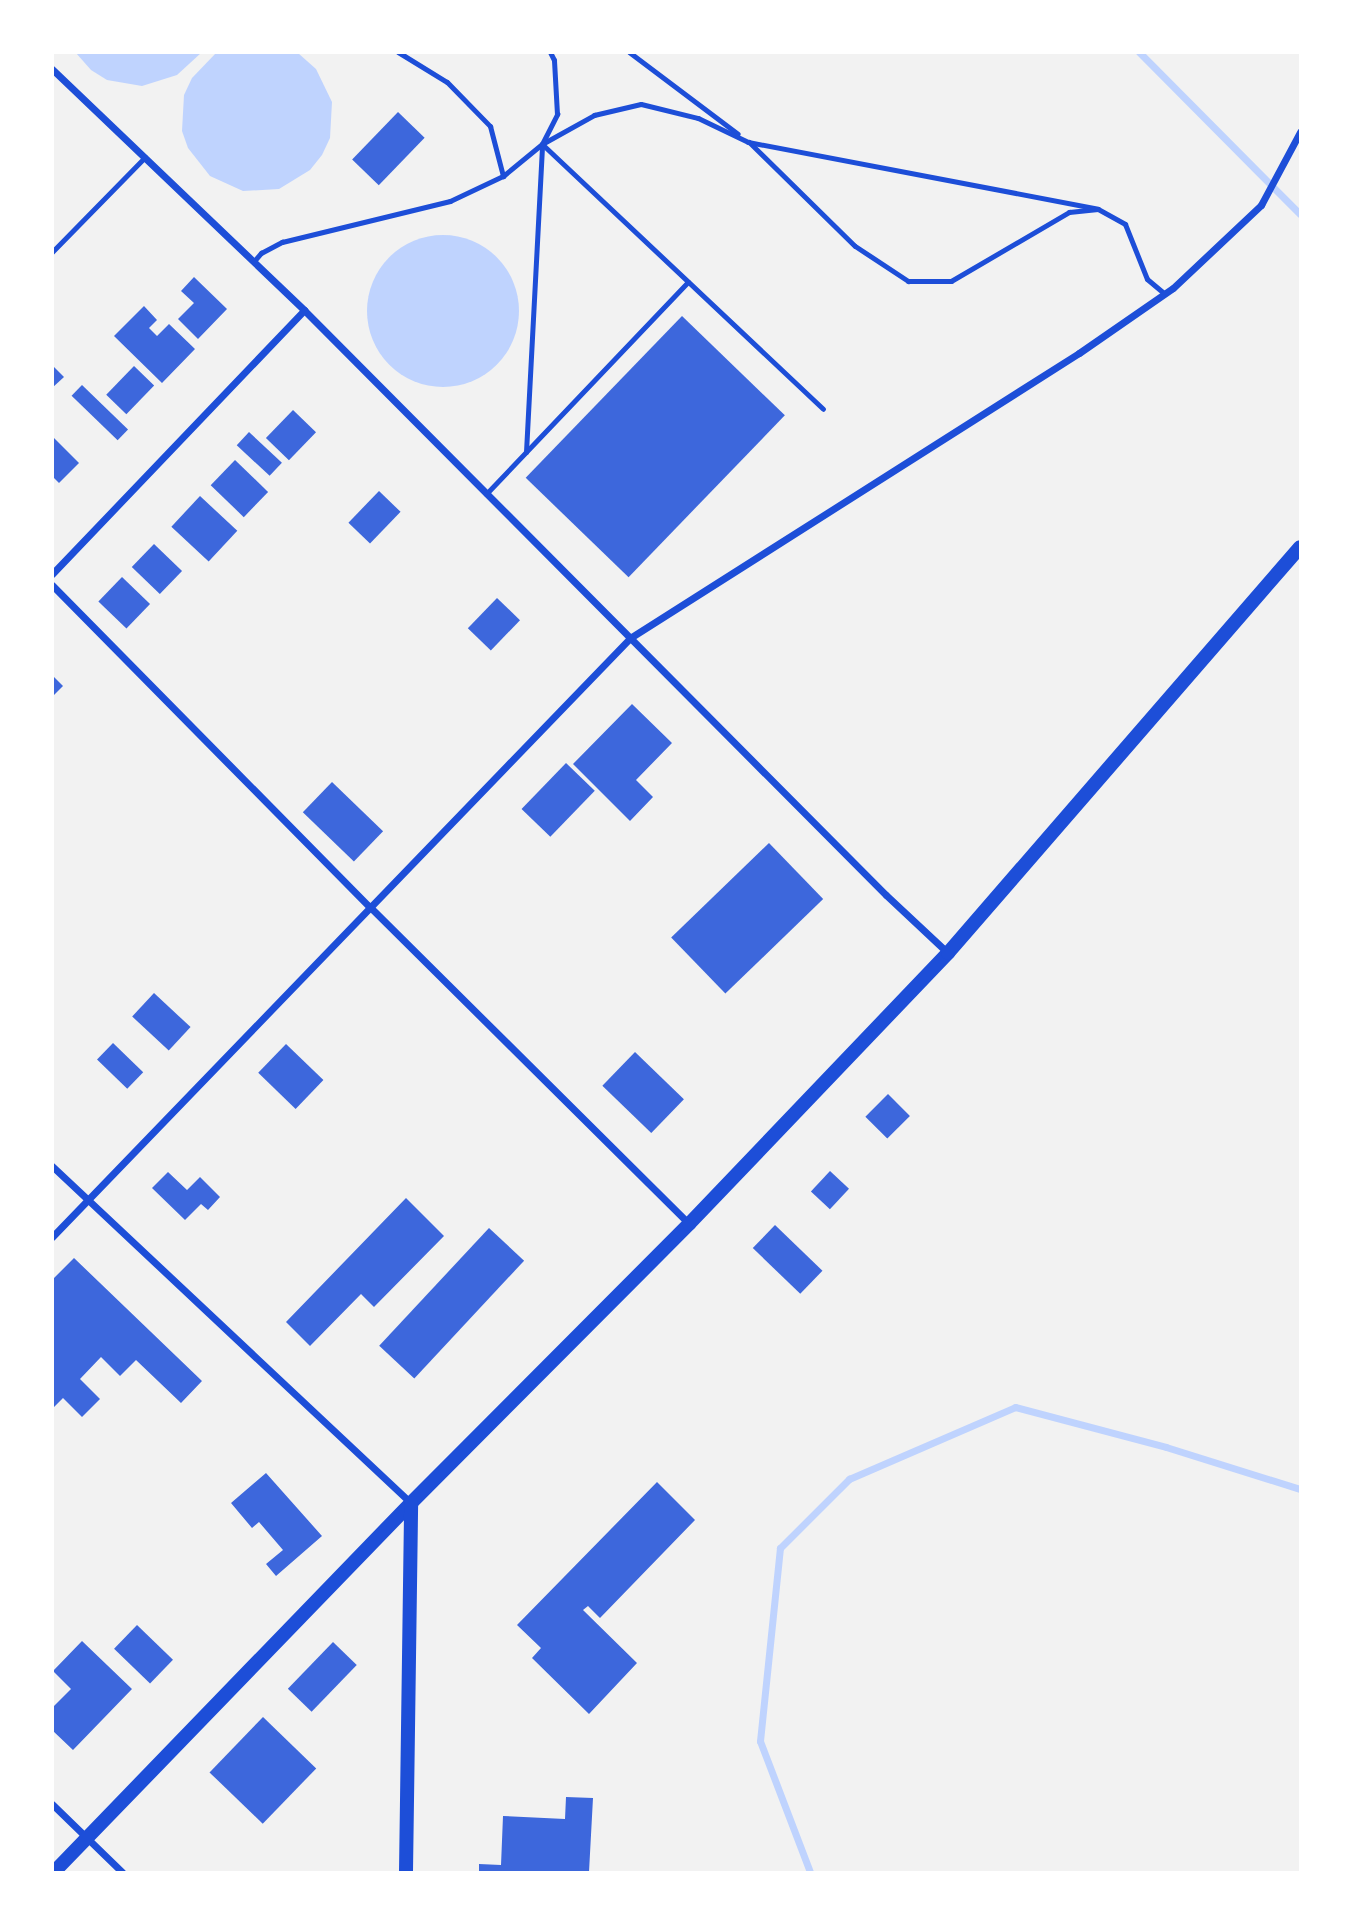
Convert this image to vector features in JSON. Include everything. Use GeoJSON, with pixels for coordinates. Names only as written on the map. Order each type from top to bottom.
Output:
{"type":"FeatureCollection","features":[{"type":"Feature","properties":{"kind":"main road"},"geometry":{"type":"LineString","coordinates":[[54,1872],[411,1503],[689,1224],[948,953],[1300,547]]}},
{"type":"Feature","properties":{"kind":"main road"},"geometry":{"type":"LineString","coordinates":[[406,1872],[411,1503]]}},
{"type":"Feature","properties":{"kind":"street"},"geometry":{"type":"LineString","coordinates":[[52,69],[304,310],[886,895],[948,953]]}},
{"type":"Feature","properties":{"kind":"street"},"geometry":{"type":"LineString","coordinates":[[52,1237],[630,638],[1079,353],[1165,294],[1262,203],[1300,132]]}},
{"type":"Feature","properties":{"kind":"street"},"geometry":{"type":"LineString","coordinates":[[52,574],[304,310]]}},
{"type":"Feature","properties":{"kind":"street"},"geometry":{"type":"LineString","coordinates":[[52,584],[369,906],[689,1224]]}},
{"type":"Feature","properties":{"kind":"street"},"geometry":{"type":"LineString","coordinates":[[52,1166],[411,1503]]}},
{"type":"Feature","properties":{"kind":"street"},"geometry":{"type":"LineString","coordinates":[[52,1804],[122,1872]]}},
{"type":"Feature","properties":{"kind":"lane"},"geometry":{"type":"LineString","coordinates":[[398,52],[447,82],[490,127],[503,176]]}},
{"type":"Feature","properties":{"kind":"lane"},"geometry":{"type":"LineString","coordinates":[[526,452],[542,144],[557,114],[554,60],[550,52]]}},
{"type":"Feature","properties":{"kind":"lane"},"geometry":{"type":"LineString","coordinates":[[629,52],[748,142],[855,246],[908,281],[951,281],[1069,212],[1098,209]]}},
{"type":"Feature","properties":{"kind":"lane"},"geometry":{"type":"LineString","coordinates":[[254,261],[261,253],[282,242],[450,201],[503,176],[542,144],[594,115],[641,104],[698,118],[748,142],[1098,209],[1125,224],[1147,279],[1165,294]]}},
{"type":"Feature","properties":{"kind":"lane"},"geometry":{"type":"LineString","coordinates":[[542,144],[823,409]]}},
{"type":"Feature","properties":{"kind":"lane"},"geometry":{"type":"LineString","coordinates":[[52,252],[145,158]]}},
{"type":"Feature","properties":{"kind":"lane"},"geometry":{"type":"LineString","coordinates":[[486,494],[688,282]]}},
{"type":"Feature","properties":{"kind":"water"},"geometry":{"type":"Polygon","coordinates":[[[76,53],[201,53],[177,75],[142,86],[107,80],[91,70],[76,53]]]}},
{"type":"Feature","properties":{"kind":"water"},"geometry":{"type":"Polygon","coordinates":[[[216,53],[298,53],[316,69],[332,102],[330,138],[322,155],[310,170],[279,189],[243,191],[210,176],[188,148],[182,131],[184,95],[192,78],[216,53]]]}},
{"type":"Feature","properties":{"kind":"water"},"geometry":{"type":"Polygon","coordinates":[[[443,235],[472,241],[496,258],[513,282],[519,311],[513,340],[496,364],[472,381],[443,387],[414,381],[390,364],[373,340],[367,311],[373,282],[390,258],[414,241],[443,235]]]}},
{"type":"Feature","properties":{"kind":"building"},"geometry":{"type":"Polygon","coordinates":[[[398,112],[425,138],[379,185],[352,159],[398,112]]]}},
{"type":"Feature","properties":{"kind":"building"},"geometry":{"type":"Polygon","coordinates":[[[194,277],[227,309],[198,339],[178,319],[194,303],[181,291],[194,277]]]}},
{"type":"Feature","properties":{"kind":"building"},"geometry":{"type":"Polygon","coordinates":[[[144,306],[157,320],[149,328],[157,336],[169,324],[195,349],[162,383],[114,336],[144,306]]]}},
{"type":"Feature","properties":{"kind":"building"},"geometry":{"type":"Polygon","coordinates":[[[682,316],[785,415],[629,577],[526,478],[682,316]]]}},
{"type":"Feature","properties":{"kind":"building"},"geometry":{"type":"Polygon","coordinates":[[[52,365],[64,377],[52,388],[52,365]]]}},
{"type":"Feature","properties":{"kind":"building"},"geometry":{"type":"Polygon","coordinates":[[[134,366],[154,385],[126,414],[106,395],[134,366]]]}},
{"type":"Feature","properties":{"kind":"building"},"geometry":{"type":"Polygon","coordinates":[[[82,385],[128,429],[118,440],[72,396],[82,385]]]}},
{"type":"Feature","properties":{"kind":"building"},"geometry":{"type":"Polygon","coordinates":[[[293,410],[316,432],[289,460],[266,438],[293,410]]]}},
{"type":"Feature","properties":{"kind":"building"},"geometry":{"type":"Polygon","coordinates":[[[249,432],[282,463],[270,476],[237,445],[249,432]]]}},
{"type":"Feature","properties":{"kind":"building"},"geometry":{"type":"Polygon","coordinates":[[[52,436],[79,463],[59,483],[52,476],[52,436]]]}},
{"type":"Feature","properties":{"kind":"building"},"geometry":{"type":"Polygon","coordinates":[[[235,460],[268,492],[244,517],[211,485],[235,460]]]}},
{"type":"Feature","properties":{"kind":"building"},"geometry":{"type":"Polygon","coordinates":[[[379,491],[401,512],[370,543],[348,523],[379,491]]]}},
{"type":"Feature","properties":{"kind":"building"},"geometry":{"type":"Polygon","coordinates":[[[200,496],[237,531],[209,561],[171,527],[200,496]]]}},
{"type":"Feature","properties":{"kind":"building"},"geometry":{"type":"Polygon","coordinates":[[[154,544],[182,571],[160,594],[132,567],[154,544]]]}},
{"type":"Feature","properties":{"kind":"building"},"geometry":{"type":"Polygon","coordinates":[[[122,577],[150,604],[126,629],[98,601],[122,577]]]}},
{"type":"Feature","properties":{"kind":"building"},"geometry":{"type":"Polygon","coordinates":[[[497,598],[520,620],[491,650],[468,628],[497,598]]]}},
{"type":"Feature","properties":{"kind":"building"},"geometry":{"type":"Polygon","coordinates":[[[52,675],[63,686],[52,697],[52,675]]]}},
{"type":"Feature","properties":{"kind":"building"},"geometry":{"type":"Polygon","coordinates":[[[632,704],[672,743],[636,780],[653,797],[630,821],[573,764],[632,704]]]}},
{"type":"Feature","properties":{"kind":"building"},"geometry":{"type":"Polygon","coordinates":[[[566,763],[595,791],[550,837],[522,809],[566,763]]]}},
{"type":"Feature","properties":{"kind":"building"},"geometry":{"type":"Polygon","coordinates":[[[332,782],[383,831],[354,862],[303,812],[332,782]]]}},
{"type":"Feature","properties":{"kind":"building"},"geometry":{"type":"Polygon","coordinates":[[[769,843],[823,899],[725,994],[671,937],[769,843]]]}},
{"type":"Feature","properties":{"kind":"building"},"geometry":{"type":"Polygon","coordinates":[[[154,993],[191,1027],[169,1051],[132,1016],[154,993]]]}},
{"type":"Feature","properties":{"kind":"building"},"geometry":{"type":"Polygon","coordinates":[[[113,1043],[143,1072],[127,1089],[97,1060],[113,1043]]]}},
{"type":"Feature","properties":{"kind":"building"},"geometry":{"type":"Polygon","coordinates":[[[286,1044],[323,1080],[296,1109],[258,1073],[286,1044]]]}},
{"type":"Feature","properties":{"kind":"building"},"geometry":{"type":"Polygon","coordinates":[[[635,1052],[684,1099],[651,1133],[602,1086],[635,1052]]]}},
{"type":"Feature","properties":{"kind":"building"},"geometry":{"type":"Polygon","coordinates":[[[888,1094],[910,1116],[887,1139],[865,1117],[888,1094]]]}},
{"type":"Feature","properties":{"kind":"building"},"geometry":{"type":"Polygon","coordinates":[[[830,1171],[849,1189],[830,1209],[811,1191],[830,1171]]]}},
{"type":"Feature","properties":{"kind":"building"},"geometry":{"type":"Polygon","coordinates":[[[168,1172],[187,1190],[200,1177],[220,1197],[208,1210],[201,1204],[185,1220],[152,1188],[168,1172]]]}},
{"type":"Feature","properties":{"kind":"building"},"geometry":{"type":"Polygon","coordinates":[[[406,1198],[444,1236],[374,1307],[361,1294],[310,1346],[286,1322],[406,1198]]]}},
{"type":"Feature","properties":{"kind":"building"},"geometry":{"type":"Polygon","coordinates":[[[775,1225],[822,1271],[800,1294],[753,1248],[775,1225]]]}},
{"type":"Feature","properties":{"kind":"building"},"geometry":{"type":"Polygon","coordinates":[[[489,1228],[524,1261],[414,1378],[379,1346],[489,1228]]]}},
{"type":"Feature","properties":{"kind":"building"},"geometry":{"type":"Polygon","coordinates":[[[74,1258],[202,1381],[181,1403],[136,1360],[120,1376],[101,1357],[80,1379],[100,1399],[82,1417],[63,1398],[52,1409],[52,1280],[74,1258]]]}},
{"type":"Feature","properties":{"kind":"building"},"geometry":{"type":"Polygon","coordinates":[[[266,1473],[322,1536],[276,1576],[266,1564],[283,1550],[259,1522],[252,1528],[231,1503],[266,1473]]]}},
{"type":"Feature","properties":{"kind":"building"},"geometry":{"type":"Polygon","coordinates":[[[657,1482],[695,1520],[600,1618],[588,1606],[583,1610],[637,1663],[589,1714],[532,1658],[541,1648],[517,1625],[657,1482]]]}},
{"type":"Feature","properties":{"kind":"building"},"geometry":{"type":"Polygon","coordinates":[[[137,1625],[173,1660],[150,1683],[114,1649],[137,1625]]]}},
{"type":"Feature","properties":{"kind":"building"},"geometry":{"type":"Polygon","coordinates":[[[82,1641],[132,1689],[73,1750],[52,1730],[52,1708],[71,1689],[53,1671],[82,1641]]]}},
{"type":"Feature","properties":{"kind":"building"},"geometry":{"type":"Polygon","coordinates":[[[333,1642],[357,1665],[312,1712],[288,1689],[333,1642]]]}},
{"type":"Feature","properties":{"kind":"building"},"geometry":{"type":"Polygon","coordinates":[[[263,1717],[316,1768],[263,1824],[210,1772],[263,1717]]]}},
{"type":"Feature","properties":{"kind":"building"},"geometry":{"type":"Polygon","coordinates":[[[566,1797],[593,1798],[589,1872],[479,1872],[479,1864],[501,1865],[503,1816],[565,1819],[566,1797]]]}},
{"type":"Feature","properties":{"kind":"waterway"},"geometry":{"type":"LineString","coordinates":[[1139,52],[1300,214]]}},
{"type":"Feature","properties":{"kind":"waterway"},"geometry":{"type":"LineString","coordinates":[[810,1872],[760,1741],[780,1548],[849,1479],[1015,1407],[1166,1447],[1300,1489]]}}]}
